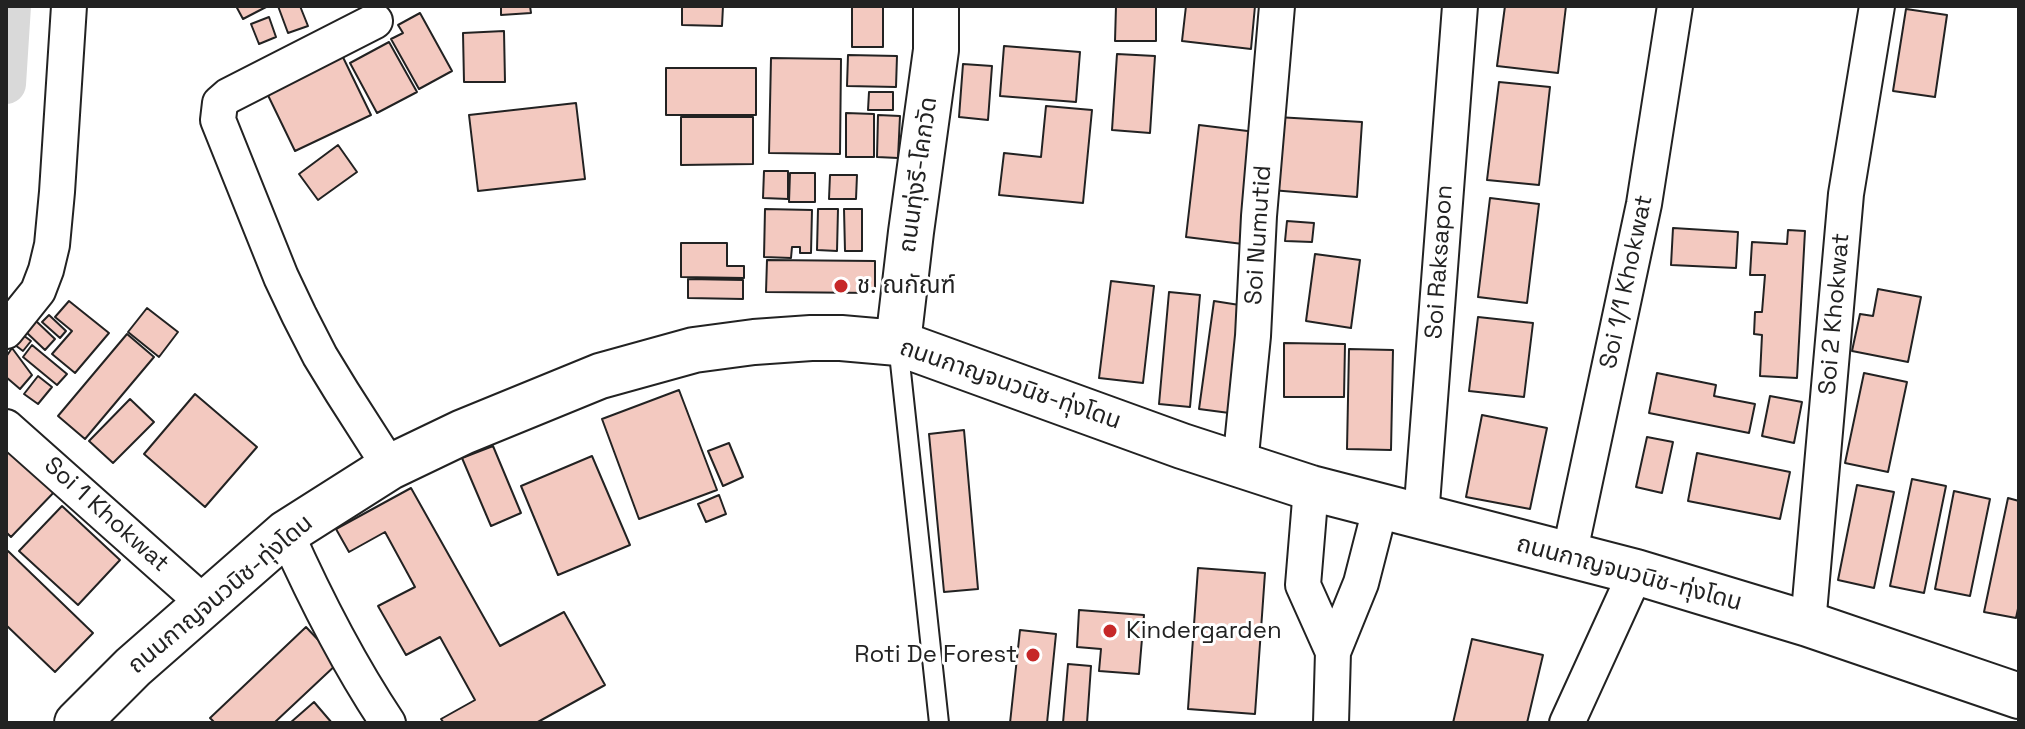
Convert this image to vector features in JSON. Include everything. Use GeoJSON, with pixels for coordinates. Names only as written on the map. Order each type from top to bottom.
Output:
{"type":"FeatureCollection","features":[{"type":"Feature","properties":{"kind":"street"},"geometry":{"type":"LineString","coordinates":[[6,331],[38,291],[52,245],[69,6]]}},
{"type":"Feature","properties":{"kind":"street","name":"ถนนทุ่งรี-โคกวัด"},"geometry":{"type":"LineString","coordinates":[[898,343],[936,50],[936,6]]}},
{"type":"Feature","properties":{"kind":"street","name":"Soi Numutid"},"geometry":{"type":"LineString","coordinates":[[1240,465],[1253,336],[1259,216],[1277,6]]}},
{"type":"Feature","properties":{"kind":"street","name":"Soi Raksapon"},"geometry":{"type":"LineString","coordinates":[[1333,652],[1361,583],[1401,511],[1460,6]]}},
{"type":"Feature","properties":{"kind":"street","name":"Soi 1/1 Khokwat"},"geometry":{"type":"LineString","coordinates":[[1569,556],[1644,204],[1675,6]]}},
{"type":"Feature","properties":{"kind":"street","name":"Soi 2 Khokwat"},"geometry":{"type":"LineString","coordinates":[[1808,624],[1846,194],[1877,6]]}},
{"type":"Feature","properties":{"kind":"street"},"geometry":{"type":"LineString","coordinates":[[375,21],[228,96],[220,103],[218,120],[299,315],[320,356],[390,467]]}},
{"type":"Feature","properties":{"kind":"street","name":"ถนนกาญจนวนิช-ทุ่งโดน"},"geometry":{"type":"LineString","coordinates":[[77,723],[133,667],[286,533],[390,467],[463,432],[600,376],[694,350],[811,338],[898,343],[1182,446],[1311,488],[1636,572],[1808,624],[2019,696]]}},
{"type":"Feature","properties":{"kind":"street","name":"Soi 1 Khokwat"},"geometry":{"type":"LineString","coordinates":[[6,427],[205,604]]}},
{"type":"Feature","properties":{"kind":"street"},"geometry":{"type":"LineString","coordinates":[[1311,488],[1303,585],[1333,652],[1331,723]]}},
{"type":"Feature","properties":{"kind":"street"},"geometry":{"type":"LineString","coordinates":[[286,533],[308,582],[388,723]]}},
{"type":"Feature","properties":{"kind":"street"},"geometry":{"type":"LineString","coordinates":[[1567,723],[1636,572]]}},
{"type":"Feature","properties":{"kind":"lane"},"geometry":{"type":"LineString","coordinates":[[898,343],[939,723]]}},
{"type":"Feature","properties":{"kind":"building"},"geometry":{"type":"Polygon","coordinates":[[[236,6],[268,6],[243,19],[236,6]]]}},
{"type":"Feature","properties":{"kind":"building"},"geometry":{"type":"Polygon","coordinates":[[[278,6],[300,6],[308,26],[288,33],[278,6]]]}},
{"type":"Feature","properties":{"kind":"building"},"geometry":{"type":"Polygon","coordinates":[[[501,6],[530,6],[531,13],[501,15],[501,6]]]}},
{"type":"Feature","properties":{"kind":"building"},"geometry":{"type":"Polygon","coordinates":[[[682,6],[723,6],[722,26],[682,25],[682,6]]]}},
{"type":"Feature","properties":{"kind":"building"},"geometry":{"type":"Polygon","coordinates":[[[852,6],[883,6],[883,47],[852,47],[852,6]]]}},
{"type":"Feature","properties":{"kind":"building"},"geometry":{"type":"Polygon","coordinates":[[[1116,6],[1156,6],[1156,41],[1115,41],[1116,6]]]}},
{"type":"Feature","properties":{"kind":"building"},"geometry":{"type":"Polygon","coordinates":[[[1186,6],[1255,6],[1251,49],[1182,41],[1186,6]]]}},
{"type":"Feature","properties":{"kind":"building"},"geometry":{"type":"Polygon","coordinates":[[[1505,6],[1566,6],[1558,73],[1497,66],[1505,6]]]}},
{"type":"Feature","properties":{"kind":"building"},"geometry":{"type":"Polygon","coordinates":[[[1906,9],[1947,15],[1935,97],[1893,91],[1906,9]]]}},
{"type":"Feature","properties":{"kind":"building"},"geometry":{"type":"Polygon","coordinates":[[[420,13],[452,71],[419,89],[391,39],[403,33],[398,25],[420,13]]]}},
{"type":"Feature","properties":{"kind":"building"},"geometry":{"type":"Polygon","coordinates":[[[269,17],[276,37],[259,44],[251,24],[269,17]]]}},
{"type":"Feature","properties":{"kind":"building"},"geometry":{"type":"Polygon","coordinates":[[[504,31],[505,82],[464,82],[463,33],[504,31]]]}},
{"type":"Feature","properties":{"kind":"building"},"geometry":{"type":"Polygon","coordinates":[[[389,42],[417,92],[377,113],[350,63],[389,42]]]}},
{"type":"Feature","properties":{"kind":"building"},"geometry":{"type":"Polygon","coordinates":[[[1004,46],[1080,52],[1076,102],[1000,96],[1004,46]]]}},
{"type":"Feature","properties":{"kind":"building"},"geometry":{"type":"Polygon","coordinates":[[[339,49],[371,115],[295,151],[263,85],[339,49]]]}},
{"type":"Feature","properties":{"kind":"building"},"geometry":{"type":"Polygon","coordinates":[[[1117,54],[1155,56],[1150,133],[1112,130],[1117,54]]]}},
{"type":"Feature","properties":{"kind":"building"},"geometry":{"type":"Polygon","coordinates":[[[848,55],[897,56],[896,87],[847,86],[848,55]]]}},
{"type":"Feature","properties":{"kind":"building"},"geometry":{"type":"Polygon","coordinates":[[[771,58],[841,59],[840,154],[769,153],[771,58]]]}},
{"type":"Feature","properties":{"kind":"building"},"geometry":{"type":"Polygon","coordinates":[[[963,64],[992,66],[988,120],[959,117],[963,64]]]}},
{"type":"Feature","properties":{"kind":"building"},"geometry":{"type":"Polygon","coordinates":[[[666,68],[756,68],[756,115],[666,115],[666,68]]]}},
{"type":"Feature","properties":{"kind":"building"},"geometry":{"type":"Polygon","coordinates":[[[1499,82],[1550,87],[1539,185],[1487,180],[1499,82]]]}},
{"type":"Feature","properties":{"kind":"building"},"geometry":{"type":"Polygon","coordinates":[[[869,92],[893,92],[893,110],[868,110],[869,92]]]}},
{"type":"Feature","properties":{"kind":"building"},"geometry":{"type":"Polygon","coordinates":[[[576,103],[585,179],[478,191],[469,115],[576,103]]]}},
{"type":"Feature","properties":{"kind":"building"},"geometry":{"type":"Polygon","coordinates":[[[1046,106],[1092,110],[1083,203],[999,195],[1004,153],[1041,157],[1046,106]]]}},
{"type":"Feature","properties":{"kind":"building"},"geometry":{"type":"Polygon","coordinates":[[[846,113],[874,114],[874,157],[846,157],[846,113]]]}},
{"type":"Feature","properties":{"kind":"building"},"geometry":{"type":"Polygon","coordinates":[[[878,115],[900,116],[898,158],[877,157],[878,115]]]}},
{"type":"Feature","properties":{"kind":"building"},"geometry":{"type":"Polygon","coordinates":[[[681,117],[753,117],[753,164],[681,165],[681,117]]]}},
{"type":"Feature","properties":{"kind":"building"},"geometry":{"type":"Polygon","coordinates":[[[1277,117],[1362,122],[1357,197],[1271,190],[1277,117]]]}},
{"type":"Feature","properties":{"kind":"building"},"geometry":{"type":"Polygon","coordinates":[[[1199,125],[1272,134],[1259,246],[1186,237],[1199,125]]]}},
{"type":"Feature","properties":{"kind":"building"},"geometry":{"type":"Polygon","coordinates":[[[338,145],[357,172],[318,200],[299,174],[338,145]]]}},
{"type":"Feature","properties":{"kind":"building"},"geometry":{"type":"Polygon","coordinates":[[[764,171],[788,171],[788,199],[763,198],[764,171]]]}},
{"type":"Feature","properties":{"kind":"building"},"geometry":{"type":"Polygon","coordinates":[[[790,173],[815,173],[815,202],[789,202],[790,173]]]}},
{"type":"Feature","properties":{"kind":"building"},"geometry":{"type":"Polygon","coordinates":[[[830,175],[857,175],[856,199],[829,199],[830,175]]]}},
{"type":"Feature","properties":{"kind":"building"},"geometry":{"type":"Polygon","coordinates":[[[1490,198],[1539,204],[1527,303],[1478,297],[1490,198]]]}},
{"type":"Feature","properties":{"kind":"building"},"geometry":{"type":"Polygon","coordinates":[[[765,209],[812,210],[811,253],[800,253],[800,247],[792,247],[791,258],[764,257],[765,209]]]}},
{"type":"Feature","properties":{"kind":"building"},"geometry":{"type":"Polygon","coordinates":[[[818,209],[838,209],[837,251],[817,250],[818,209]]]}},
{"type":"Feature","properties":{"kind":"building"},"geometry":{"type":"Polygon","coordinates":[[[844,209],[862,209],[862,251],[845,251],[844,209]]]}},
{"type":"Feature","properties":{"kind":"building"},"geometry":{"type":"Polygon","coordinates":[[[1287,221],[1314,223],[1312,242],[1285,241],[1287,221]]]}},
{"type":"Feature","properties":{"kind":"building"},"geometry":{"type":"Polygon","coordinates":[[[1673,228],[1738,232],[1736,268],[1671,265],[1673,228]]]}},
{"type":"Feature","properties":{"kind":"building"},"geometry":{"type":"Polygon","coordinates":[[[1788,230],[1805,231],[1797,378],[1760,376],[1762,335],[1754,334],[1755,312],[1762,312],[1765,275],[1750,275],[1752,242],[1787,244],[1788,230]]]}},
{"type":"Feature","properties":{"kind":"building"},"geometry":{"type":"Polygon","coordinates":[[[681,243],[727,243],[727,266],[744,266],[744,278],[681,277],[681,243]]]}},
{"type":"Feature","properties":{"kind":"building"},"geometry":{"type":"Polygon","coordinates":[[[1315,254],[1360,260],[1351,328],[1306,321],[1315,254]]]}},
{"type":"Feature","properties":{"kind":"building"},"geometry":{"type":"Polygon","coordinates":[[[767,260],[875,261],[875,293],[766,292],[767,260]]]}},
{"type":"Feature","properties":{"kind":"building"},"geometry":{"type":"Polygon","coordinates":[[[688,279],[743,280],[743,299],[688,298],[688,279]]]}},
{"type":"Feature","properties":{"kind":"building"},"geometry":{"type":"Polygon","coordinates":[[[1111,281],[1154,286],[1143,383],[1099,378],[1111,281]]]}},
{"type":"Feature","properties":{"kind":"building"},"geometry":{"type":"Polygon","coordinates":[[[1878,289],[1921,297],[1908,362],[1852,351],[1860,314],[1873,316],[1878,289]]]}},
{"type":"Feature","properties":{"kind":"building"},"geometry":{"type":"Polygon","coordinates":[[[1169,292],[1200,295],[1190,407],[1159,404],[1169,292]]]}},
{"type":"Feature","properties":{"kind":"building"},"geometry":{"type":"Polygon","coordinates":[[[69,301],[109,333],[75,373],[52,354],[72,331],[55,317],[69,301]]]}},
{"type":"Feature","properties":{"kind":"building"},"geometry":{"type":"Polygon","coordinates":[[[1214,301],[1252,307],[1237,414],[1199,409],[1214,301]]]}},
{"type":"Feature","properties":{"kind":"building"},"geometry":{"type":"Polygon","coordinates":[[[147,308],[178,332],[159,357],[128,332],[147,308]]]}},
{"type":"Feature","properties":{"kind":"building"},"geometry":{"type":"Polygon","coordinates":[[[49,315],[66,331],[60,338],[42,322],[49,315]]]}},
{"type":"Feature","properties":{"kind":"building"},"geometry":{"type":"Polygon","coordinates":[[[1478,317],[1533,323],[1524,397],[1469,391],[1478,317]]]}},
{"type":"Feature","properties":{"kind":"building"},"geometry":{"type":"Polygon","coordinates":[[[36,321],[55,339],[45,350],[26,332],[36,321]]]}},
{"type":"Feature","properties":{"kind":"building"},"geometry":{"type":"Polygon","coordinates":[[[127,334],[154,357],[85,439],[58,416],[127,334]]]}},
{"type":"Feature","properties":{"kind":"building"},"geometry":{"type":"Polygon","coordinates":[[[23,335],[31,341],[23,351],[15,345],[23,335]]]}},
{"type":"Feature","properties":{"kind":"building"},"geometry":{"type":"Polygon","coordinates":[[[1284,343],[1345,344],[1344,397],[1284,397],[1284,343]]]}},
{"type":"Feature","properties":{"kind":"building"},"geometry":{"type":"Polygon","coordinates":[[[32,345],[67,374],[57,385],[23,357],[32,345]]]}},
{"type":"Feature","properties":{"kind":"building"},"geometry":{"type":"Polygon","coordinates":[[[12,348],[32,375],[20,389],[6,377],[6,357],[12,348]]]}},
{"type":"Feature","properties":{"kind":"building"},"geometry":{"type":"Polygon","coordinates":[[[1349,349],[1393,350],[1391,450],[1347,449],[1349,349]]]}},
{"type":"Feature","properties":{"kind":"building"},"geometry":{"type":"Polygon","coordinates":[[[1657,373],[1716,385],[1714,396],[1755,404],[1749,433],[1649,413],[1657,373]]]}},
{"type":"Feature","properties":{"kind":"building"},"geometry":{"type":"Polygon","coordinates":[[[1864,373],[1907,382],[1888,472],[1845,463],[1864,373]]]}},
{"type":"Feature","properties":{"kind":"building"},"geometry":{"type":"Polygon","coordinates":[[[38,376],[52,387],[38,404],[24,394],[38,376]]]}},
{"type":"Feature","properties":{"kind":"building"},"geometry":{"type":"Polygon","coordinates":[[[679,390],[717,490],[639,519],[602,419],[679,390]]]}},
{"type":"Feature","properties":{"kind":"building"},"geometry":{"type":"Polygon","coordinates":[[[195,394],[257,447],[205,507],[144,454],[195,394]]]}},
{"type":"Feature","properties":{"kind":"building"},"geometry":{"type":"Polygon","coordinates":[[[1770,396],[1802,402],[1794,443],[1762,436],[1770,396]]]}},
{"type":"Feature","properties":{"kind":"building"},"geometry":{"type":"Polygon","coordinates":[[[130,399],[154,422],[113,463],[89,441],[130,399]]]}},
{"type":"Feature","properties":{"kind":"building"},"geometry":{"type":"Polygon","coordinates":[[[1482,415],[1547,428],[1530,509],[1466,497],[1482,415]]]}},
{"type":"Feature","properties":{"kind":"building"},"geometry":{"type":"Polygon","coordinates":[[[964,430],[978,589],[944,592],[929,434],[964,430]]]}},
{"type":"Feature","properties":{"kind":"building"},"geometry":{"type":"Polygon","coordinates":[[[1647,437],[1673,442],[1662,493],[1636,487],[1647,437]]]}},
{"type":"Feature","properties":{"kind":"building"},"geometry":{"type":"Polygon","coordinates":[[[6,440],[57,489],[11,537],[6,532],[6,440]]]}},
{"type":"Feature","properties":{"kind":"building"},"geometry":{"type":"Polygon","coordinates":[[[729,443],[743,477],[723,486],[708,451],[729,443]]]}},
{"type":"Feature","properties":{"kind":"building"},"geometry":{"type":"Polygon","coordinates":[[[493,446],[521,513],[491,526],[462,458],[493,446]]]}},
{"type":"Feature","properties":{"kind":"building"},"geometry":{"type":"Polygon","coordinates":[[[1697,453],[1790,472],[1780,519],[1688,501],[1697,453]]]}},
{"type":"Feature","properties":{"kind":"building"},"geometry":{"type":"Polygon","coordinates":[[[592,456],[630,545],[558,575],[521,486],[592,456]]]}},
{"type":"Feature","properties":{"kind":"building"},"geometry":{"type":"Polygon","coordinates":[[[1912,479],[1946,486],[1924,593],[1890,586],[1912,479]]]}},
{"type":"Feature","properties":{"kind":"building"},"geometry":{"type":"Polygon","coordinates":[[[1857,485],[1894,492],[1874,588],[1838,580],[1857,485]]]}},
{"type":"Feature","properties":{"kind":"building"},"geometry":{"type":"Polygon","coordinates":[[[411,488],[500,646],[564,612],[605,685],[536,723],[444,723],[441,719],[475,700],[440,637],[406,655],[378,606],[415,587],[385,532],[349,552],[336,529],[411,488]]]}},
{"type":"Feature","properties":{"kind":"building"},"geometry":{"type":"Polygon","coordinates":[[[1954,491],[1990,499],[1970,596],[1935,589],[1954,491]]]}},
{"type":"Feature","properties":{"kind":"building"},"geometry":{"type":"Polygon","coordinates":[[[719,495],[726,514],[706,522],[698,504],[719,495]]]}},
{"type":"Feature","properties":{"kind":"building"},"geometry":{"type":"Polygon","coordinates":[[[2008,498],[2019,501],[2019,604],[2016,618],[1984,612],[2008,498]]]}},
{"type":"Feature","properties":{"kind":"building"},"geometry":{"type":"Polygon","coordinates":[[[62,506],[120,560],[78,605],[19,551],[62,506]]]}},
{"type":"Feature","properties":{"kind":"building"},"geometry":{"type":"Polygon","coordinates":[[[8,551],[93,633],[55,672],[6,625],[8,551]]]}},
{"type":"Feature","properties":{"kind":"building"},"geometry":{"type":"Polygon","coordinates":[[[1198,568],[1265,573],[1255,714],[1188,709],[1198,568]]]}},
{"type":"Feature","properties":{"kind":"building","name":"Kindergarden"},"geometry":{"type":"Polygon","coordinates":[[[1079,610],[1144,615],[1139,674],[1099,671],[1101,649],[1077,647],[1079,610]]]}},
{"type":"Feature","properties":{"kind":"building"},"geometry":{"type":"Polygon","coordinates":[[[306,627],[339,662],[274,723],[215,723],[210,718],[306,627]]]}},
{"type":"Feature","properties":{"kind":"building"},"geometry":{"type":"Polygon","coordinates":[[[1020,630],[1056,634],[1047,723],[1010,723],[1020,630]]]}},
{"type":"Feature","properties":{"kind":"building"},"geometry":{"type":"Polygon","coordinates":[[[1472,639],[1543,655],[1527,723],[1453,723],[1472,639]]]}},
{"type":"Feature","properties":{"kind":"building"},"geometry":{"type":"Polygon","coordinates":[[[1068,664],[1091,666],[1087,723],[1063,723],[1068,664]]]}},
{"type":"Feature","properties":{"kind":"building"},"geometry":{"type":"Polygon","coordinates":[[[314,702],[332,723],[290,723],[314,702]]]}},
{"type":"Feature","properties":{"kind":"waterway"},"geometry":{"type":"LineString","coordinates":[[6,84],[11,6]]}},
{"type":"Feature","properties":{"kind":"place","name":"ช. ณกัณฑ์"},"geometry":{"type":"Point","coordinates":[841,286]}},
{"type":"Feature","properties":{"kind":"place","name":"Kindergarden"},"geometry":{"type":"Point","coordinates":[1110,631]}},
{"type":"Feature","properties":{"kind":"place","name":"Roti De Forest"},"geometry":{"type":"Point","coordinates":[1033,655]}}]}
